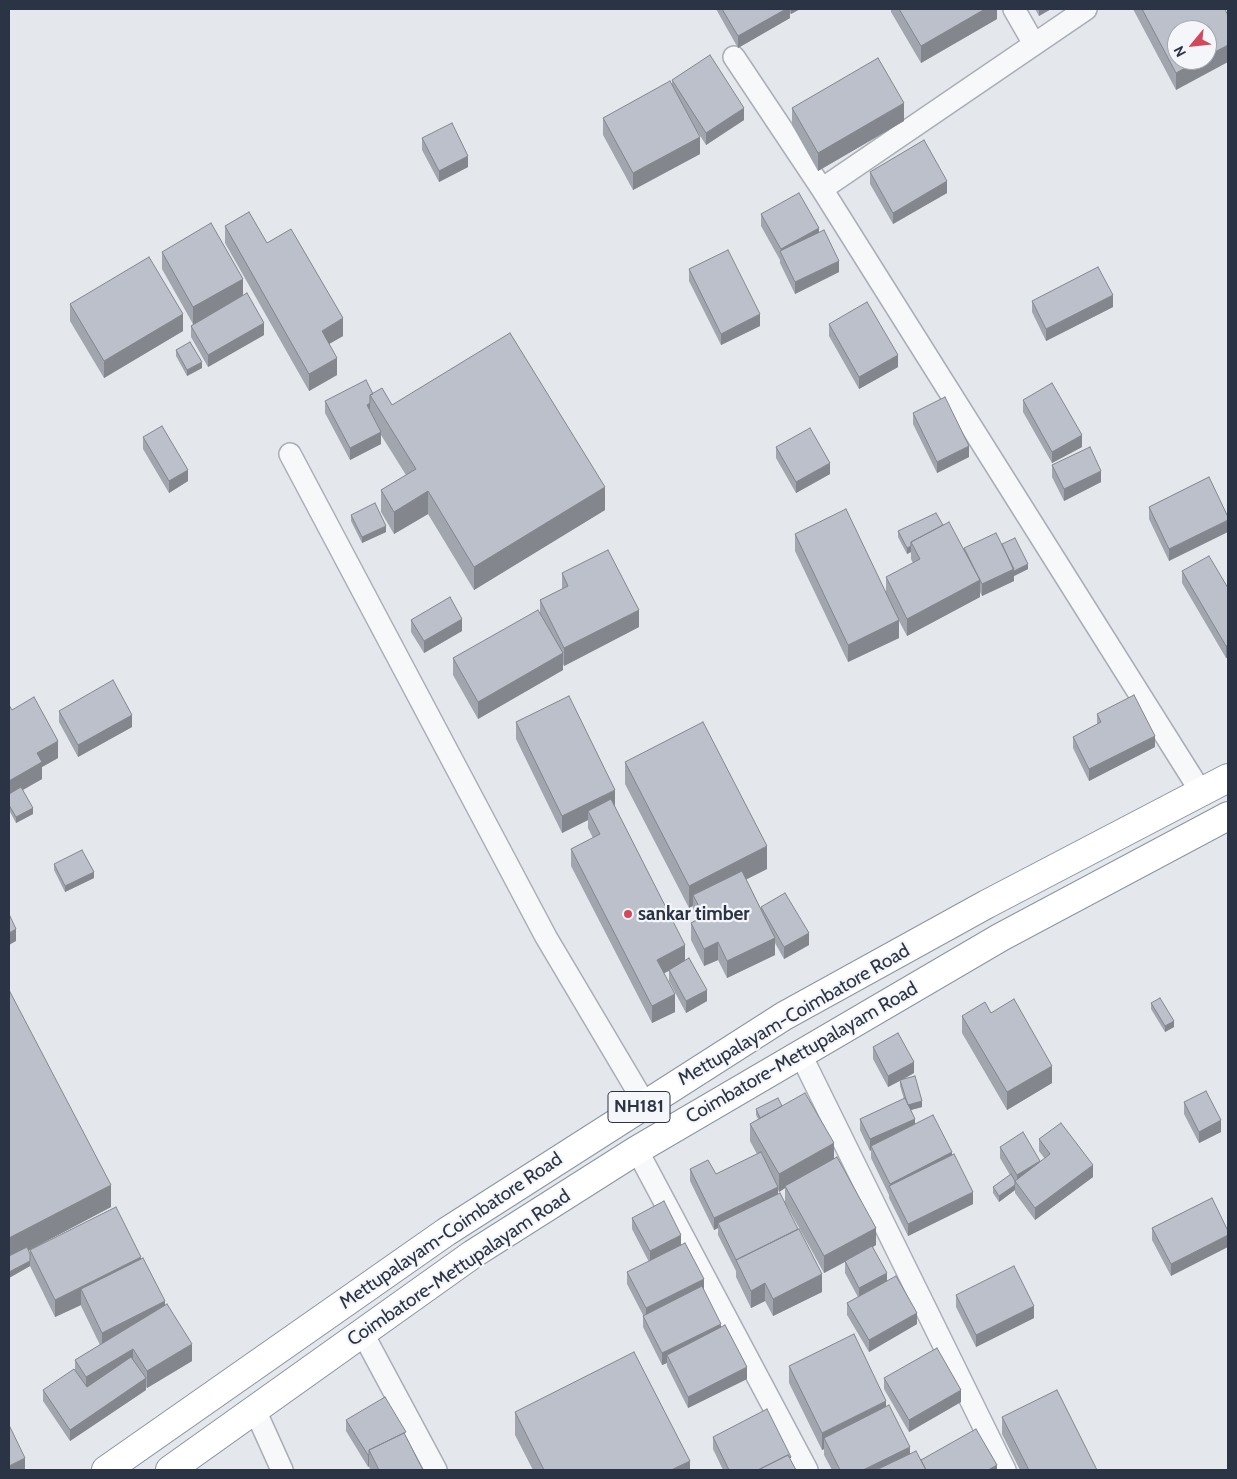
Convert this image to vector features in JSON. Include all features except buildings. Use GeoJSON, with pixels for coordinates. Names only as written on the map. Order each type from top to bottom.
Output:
{"type":"FeatureCollection","features":[{"type":"Feature","properties":{"kind":"highway","name":"Mettupalayam-Coimbatore Road"},"geometry":{"type":"LineString","coordinates":[[106,1470],[446,1232],[784,1016],[987,904],[1228,778]]}},
{"type":"Feature","properties":{"kind":"highway","name":"Coimbatore-Mettupalayam Road"},"geometry":{"type":"LineString","coordinates":[[170,1470],[473,1254],[637,1150],[1001,937],[1228,816]]}},
{"type":"Feature","properties":{"kind":"street"},"geometry":{"type":"LineString","coordinates":[[1014,9],[1034,44]]}},
{"type":"Feature","properties":{"kind":"street"},"geometry":{"type":"LineString","coordinates":[[822,189],[1086,9]]}},
{"type":"Feature","properties":{"kind":"street"},"geometry":{"type":"LineString","coordinates":[[734,58],[822,189],[1201,792]]}},
{"type":"Feature","properties":{"kind":"street"},"geometry":{"type":"LineString","coordinates":[[290,454],[546,937],[645,1104]]}},
{"type":"Feature","properties":{"kind":"street"},"geometry":{"type":"LineString","coordinates":[[800,1053],[1005,1470]]}},
{"type":"Feature","properties":{"kind":"street"},"geometry":{"type":"LineString","coordinates":[[637,1150],[807,1470]]}},
{"type":"Feature","properties":{"kind":"street"},"geometry":{"type":"LineString","coordinates":[[362,1332],[436,1470]]}},
{"type":"Feature","properties":{"kind":"street"},"geometry":{"type":"LineString","coordinates":[[255,1410],[282,1470]]}},
{"type":"Feature","properties":{"kind":"place","name":"sankar timber"},"geometry":{"type":"Point","coordinates":[628,914]}}]}
